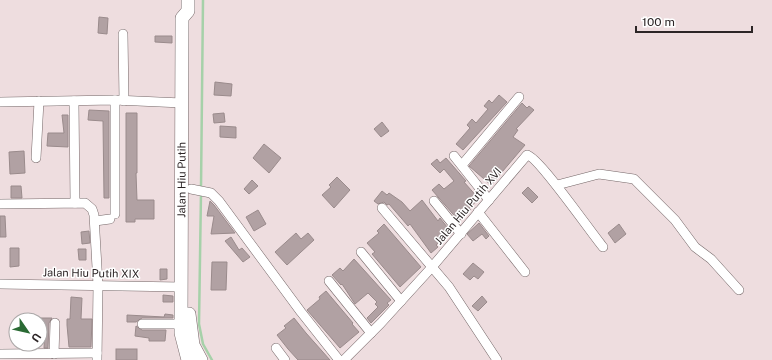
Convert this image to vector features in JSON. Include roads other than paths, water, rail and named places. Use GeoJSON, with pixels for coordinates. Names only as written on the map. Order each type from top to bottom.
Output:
{"type":"FeatureCollection","features":[{"type":"Feature","properties":{"kind":"street","name":"Jalan Hiu Putih"},"geometry":{"type":"LineString","coordinates":[[188,5],[182,18],[182,103],[186,241],[182,287],[182,324],[183,345],[188,360]]}},
{"type":"Feature","properties":{"kind":"street"},"geometry":{"type":"LineString","coordinates":[[188,5],[190,20],[191,189],[186,241],[190,329],[193,345],[201,360]]}},
{"type":"Feature","properties":{"kind":"street"},"geometry":{"type":"LineString","coordinates":[[95,221],[112,216],[123,34]]}},
{"type":"Feature","properties":{"kind":"street"},"geometry":{"type":"LineString","coordinates":[[462,165],[519,97]]}},
{"type":"Feature","properties":{"kind":"street"},"geometry":{"type":"LineString","coordinates":[[0,102],[119,100],[182,103]]}},
{"type":"Feature","properties":{"kind":"street"},"geometry":{"type":"LineString","coordinates":[[36,158],[39,101]]}},
{"type":"Feature","properties":{"kind":"street"},"geometry":{"type":"LineString","coordinates":[[74,101],[75,203]]}},
{"type":"Feature","properties":{"kind":"street","name":"Jalan Hiu Putih XVI"},"geometry":{"type":"LineString","coordinates":[[344,360],[432,267],[526,155],[532,158],[557,185],[603,247]]}},
{"type":"Feature","properties":{"kind":"street"},"geometry":{"type":"LineString","coordinates":[[454,156],[489,200]]}},
{"type":"Feature","properties":{"kind":"street"},"geometry":{"type":"LineString","coordinates":[[557,185],[599,174],[634,179],[675,220],[695,247],[711,259],[739,290]]}},
{"type":"Feature","properties":{"kind":"street"},"geometry":{"type":"LineString","coordinates":[[191,189],[211,193],[219,201],[301,312],[339,360]]}},
{"type":"Feature","properties":{"kind":"street"},"geometry":{"type":"LineString","coordinates":[[434,201],[461,234]]}},
{"type":"Feature","properties":{"kind":"street"},"geometry":{"type":"LineString","coordinates":[[0,204],[85,203],[88,205],[92,209],[95,221],[98,285],[97,356],[0,354]]}},
{"type":"Feature","properties":{"kind":"street"},"geometry":{"type":"LineString","coordinates":[[382,208],[449,287],[497,360]]}},
{"type":"Feature","properties":{"kind":"street"},"geometry":{"type":"LineString","coordinates":[[478,212],[525,272]]}},
{"type":"Feature","properties":{"kind":"street"},"geometry":{"type":"LineString","coordinates":[[362,252],[401,301]]}},
{"type":"Feature","properties":{"kind":"street"},"geometry":{"type":"LineString","coordinates":[[329,281],[371,333]]}},
{"type":"Feature","properties":{"kind":"street","name":"Jalan Hiu Putih XIX"},"geometry":{"type":"LineString","coordinates":[[0,284],[182,287]]}},
{"type":"Feature","properties":{"kind":"street"},"geometry":{"type":"LineString","coordinates":[[54,354],[55,323]]}},
{"type":"Feature","properties":{"kind":"street"},"geometry":{"type":"LineString","coordinates":[[142,324],[182,324]]}},
{"type":"Feature","properties":{"kind":"street"},"geometry":{"type":"LineString","coordinates":[[276,348],[285,360]]}},
{"type":"Feature","properties":{"kind":"waterway"},"geometry":{"type":"LineString","coordinates":[[201,188],[203,0]]}},
{"type":"Feature","properties":{"kind":"waterway"},"geometry":{"type":"LineString","coordinates":[[201,193],[199,324],[203,344],[212,360]]}}]}
